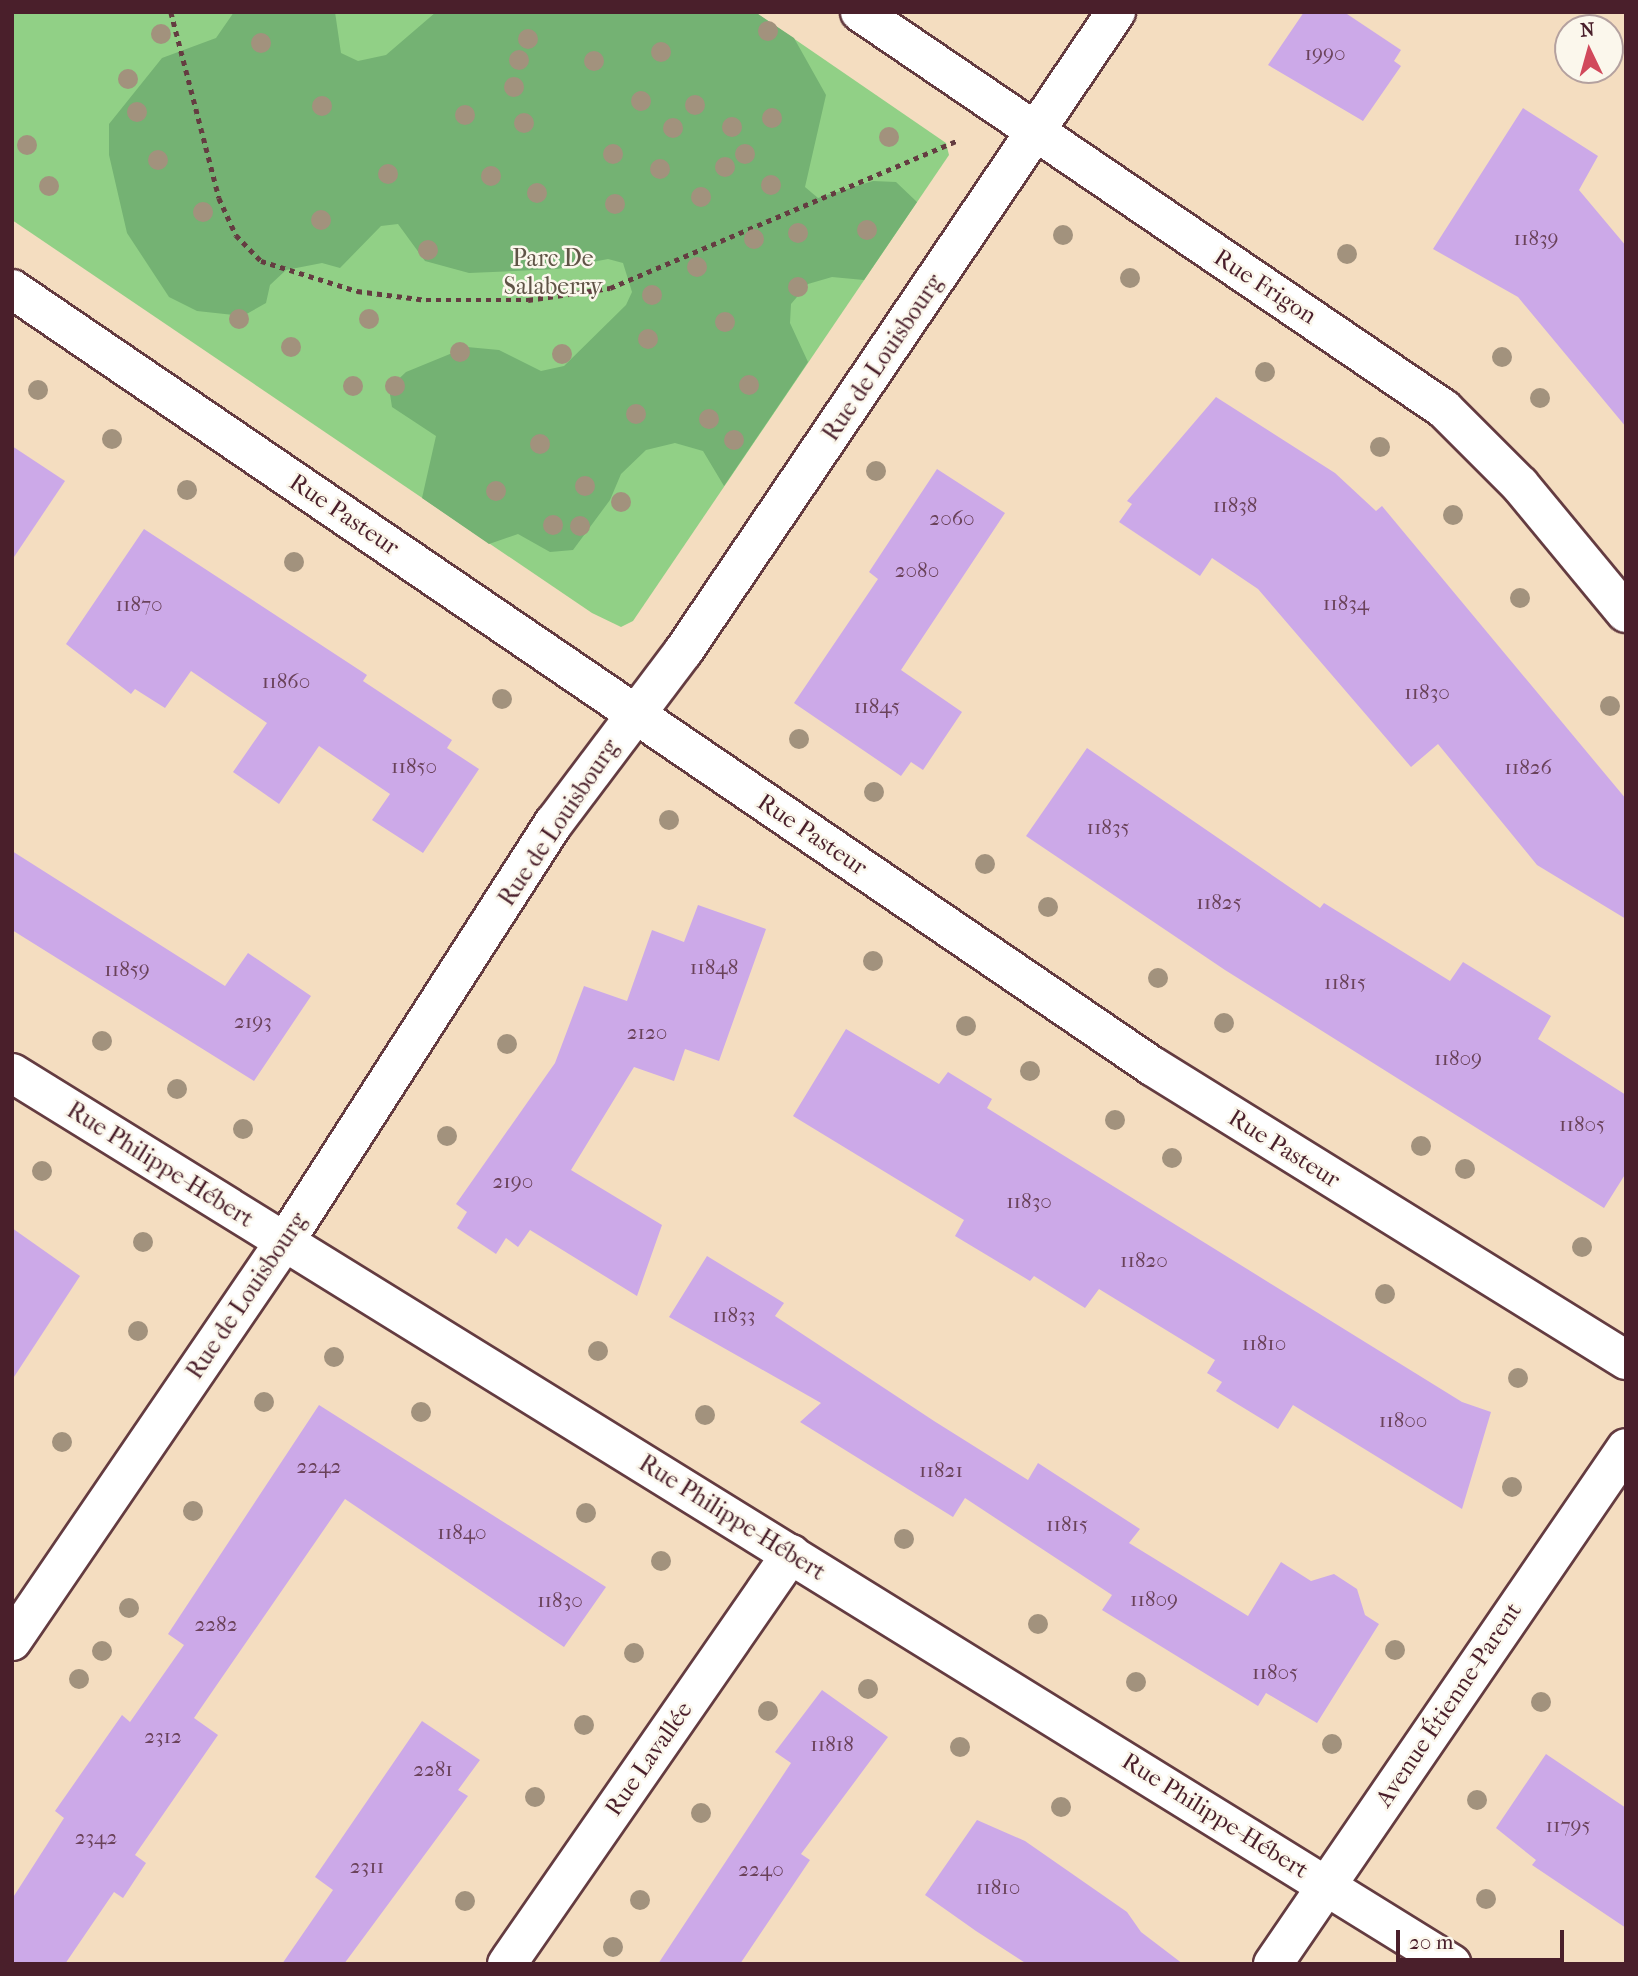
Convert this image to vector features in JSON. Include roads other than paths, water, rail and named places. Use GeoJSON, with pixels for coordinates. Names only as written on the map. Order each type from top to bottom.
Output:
{"type":"FeatureCollection","features":[{"type":"Feature","properties":{"kind":"street","name":"Rue Frigon"},"geometry":{"type":"LineString","coordinates":[[860,12],[1444,409],[1513,477],[1626,613]]}},
{"type":"Feature","properties":{"kind":"street","name":"Rue de Louisbourg"},"geometry":{"type":"LineString","coordinates":[[12,1642],[284,1243],[554,823],[636,714],[1116,12]]}},
{"type":"Feature","properties":{"kind":"street","name":"Rue Pasteur"},"geometry":{"type":"LineString","coordinates":[[12,289],[1152,1066],[1626,1360]]}},
{"type":"Feature","properties":{"kind":"street","name":"Rue Philippe-Hébert"},"geometry":{"type":"LineString","coordinates":[[12,1073],[1452,1964]]}},
{"type":"Feature","properties":{"kind":"street","name":"Avenue Étienne-Parent"},"geometry":{"type":"LineString","coordinates":[[1273,1964],[1626,1448]]}},
{"type":"Feature","properties":{"kind":"street","name":"Rue Lavallée"},"geometry":{"type":"LineString","coordinates":[[507,1964],[792,1554]]}},
{"type":"Feature","properties":{"kind":"park label","name":"Parc De Salaberry"},"geometry":{"type":"Point","coordinates":[553,273]}}]}
